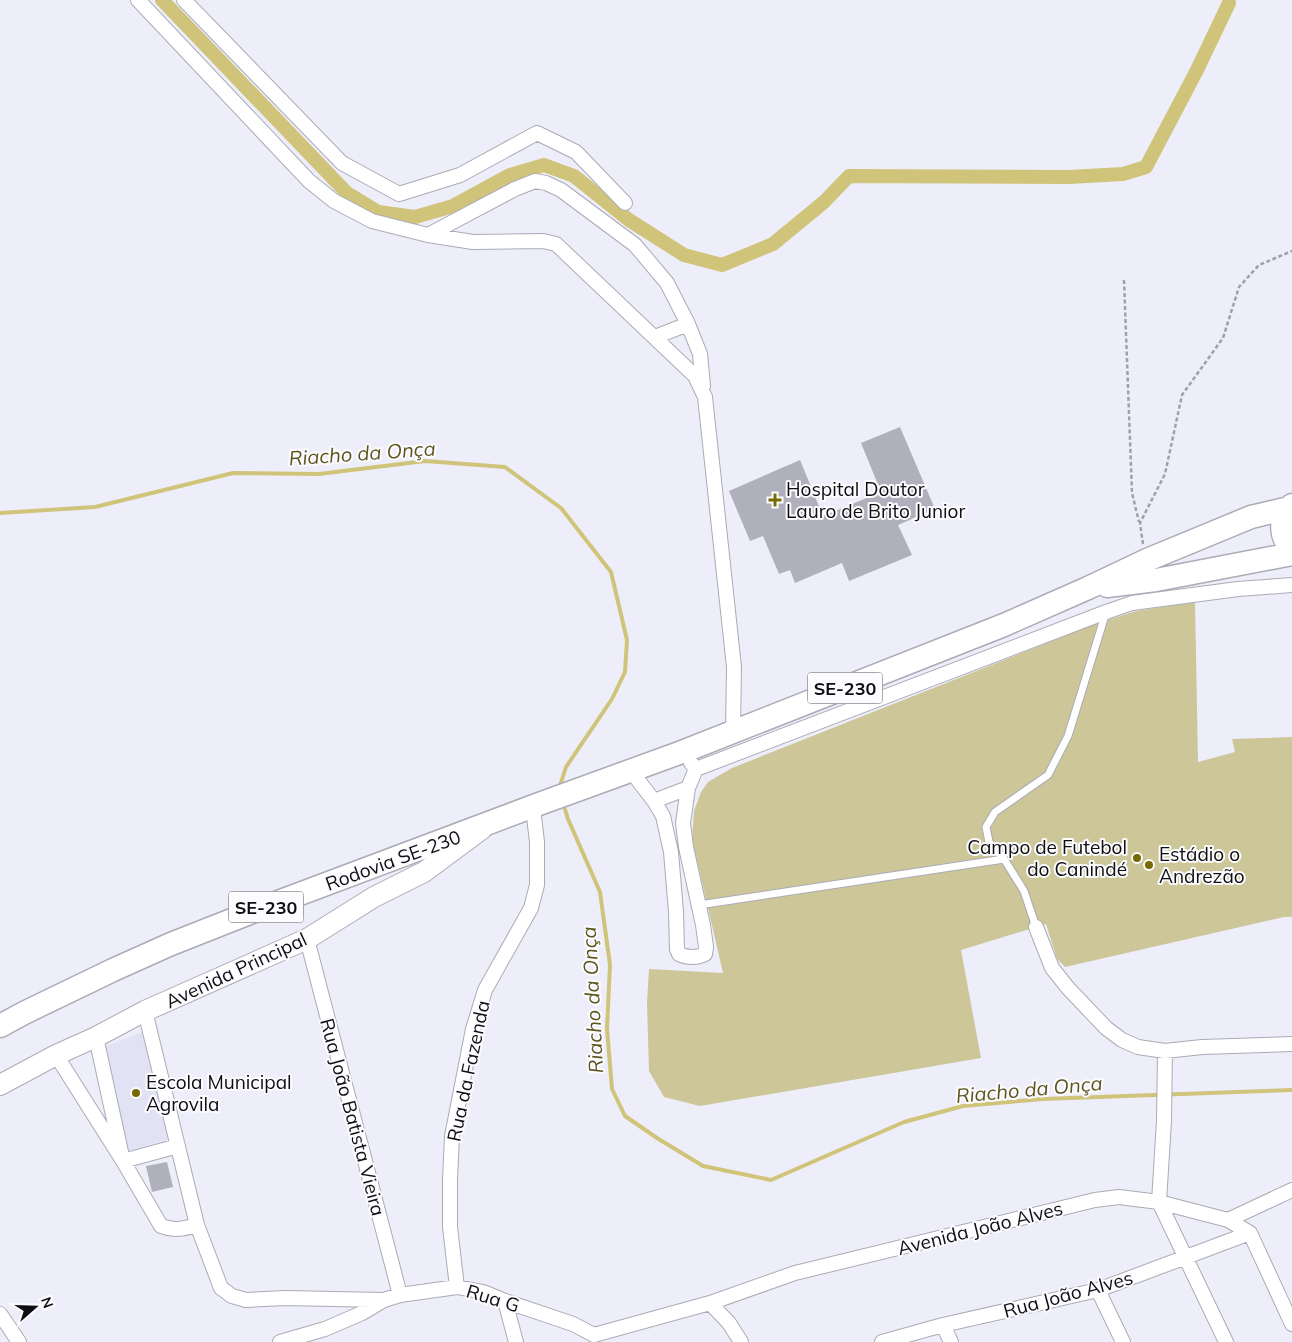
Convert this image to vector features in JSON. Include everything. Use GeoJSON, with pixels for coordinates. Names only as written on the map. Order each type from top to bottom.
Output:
{"type":"FeatureCollection","features":[{"type":"Feature","properties":{"kind":"main road","name":"SE-230"},"geometry":{"type":"LineString","coordinates":[[1290,506],[1282,522],[1284,537],[1292,547]]}},
{"type":"Feature","properties":{"kind":"main road","name":"SE-230"},"geometry":{"type":"LineString","coordinates":[[536,806],[631,771],[689,761],[733,732],[1004,625],[1146,560],[1250,517],[1290,506]]}},
{"type":"Feature","properties":{"kind":"main road","name":"SE-230"},"geometry":{"type":"LineString","coordinates":[[1088,588],[1133,593],[1156,580],[1292,554]]}},
{"type":"Feature","properties":{"kind":"main road","name":"Rodovia SE-230"},"geometry":{"type":"LineString","coordinates":[[0,1026],[171,944],[536,806]]}},
{"type":"Feature","properties":{"kind":"street"},"geometry":{"type":"LineString","coordinates":[[138,0],[309,181],[334,201],[372,221],[428,235],[473,242],[543,241],[556,244],[695,376],[704,398]]}},
{"type":"Feature","properties":{"kind":"street"},"geometry":{"type":"LineString","coordinates":[[184,0],[342,163],[399,194],[460,175],[537,132],[576,152],[625,203]]}},
{"type":"Feature","properties":{"kind":"street"},"geometry":{"type":"LineString","coordinates":[[428,235],[515,189],[535,182],[546,183],[561,190],[635,245],[667,282],[688,324],[700,354],[734,667],[733,732]]}},
{"type":"Feature","properties":{"kind":"street"},"geometry":{"type":"LineString","coordinates":[[655,337],[688,324]]}},
{"type":"Feature","properties":{"kind":"street"},"geometry":{"type":"LineString","coordinates":[[631,771],[663,816],[671,852],[678,949],[680,954],[684,956],[700,956],[705,954],[706,947],[683,823],[688,788],[689,761],[1106,612],[1133,593],[1238,589],[1292,584]]}},
{"type":"Feature","properties":{"kind":"street"},"geometry":{"type":"LineString","coordinates":[[654,801],[688,788]]}},
{"type":"Feature","properties":{"kind":"street","name":"Rua da Fazenda"},"geometry":{"type":"LineString","coordinates":[[457,1287],[450,1227],[450,1180],[454,1127],[473,1030],[486,990],[531,908],[537,885],[536,806]]}},
{"type":"Feature","properties":{"kind":"street","name":"Avenida Principal"},"geometry":{"type":"LineString","coordinates":[[0,1085],[56,1055],[146,1012],[307,939],[374,898],[424,872],[490,824]]}},
{"type":"Feature","properties":{"kind":"street"},"geometry":{"type":"LineString","coordinates":[[1036,927],[1052,968],[1106,1028],[1122,1040],[1138,1047],[1166,1050],[1292,1044]]}},
{"type":"Feature","properties":{"kind":"street","name":"Rua João Batista Vieira"},"geometry":{"type":"LineString","coordinates":[[307,939],[400,1296]]}},
{"type":"Feature","properties":{"kind":"street"},"geometry":{"type":"LineString","coordinates":[[56,1055],[161,1226],[170,1230],[197,1225],[146,1012]]}},
{"type":"Feature","properties":{"kind":"street"},"geometry":{"type":"LineString","coordinates":[[96,1037],[122,1160]]}},
{"type":"Feature","properties":{"kind":"street"},"geometry":{"type":"LineString","coordinates":[[1166,1050],[1159,1202],[1187,1257],[1226,1342]]}},
{"type":"Feature","properties":{"kind":"street"},"geometry":{"type":"LineString","coordinates":[[122,1160],[178,1146]]}},
{"type":"Feature","properties":{"kind":"street"},"geometry":{"type":"LineString","coordinates":[[1228,1220],[1292,1190]]}},
{"type":"Feature","properties":{"kind":"street","name":"Avenida João Alves"},"geometry":{"type":"LineString","coordinates":[[710,1302],[795,1273],[1095,1200],[1120,1197],[1159,1202],[1228,1220],[1250,1233]]}},
{"type":"Feature","properties":{"kind":"street","name":"Rua G"},"geometry":{"type":"LineString","coordinates":[[197,1225],[221,1288],[232,1296],[246,1300],[285,1298],[384,1300],[457,1287],[483,1292],[573,1324],[594,1335],[710,1302]]}},
{"type":"Feature","properties":{"kind":"street"},"geometry":{"type":"LineString","coordinates":[[1250,1233],[1292,1324]]}},
{"type":"Feature","properties":{"kind":"street","name":"Rua João Alves"},"geometry":{"type":"LineString","coordinates":[[882,1342],[943,1325],[1098,1290],[1250,1233]]}},
{"type":"Feature","properties":{"kind":"street"},"geometry":{"type":"LineString","coordinates":[[1098,1290],[1123,1342]]}},
{"type":"Feature","properties":{"kind":"street"},"geometry":{"type":"LineString","coordinates":[[280,1342],[326,1329],[362,1313],[384,1300]]}},
{"type":"Feature","properties":{"kind":"street"},"geometry":{"type":"LineString","coordinates":[[505,1301],[516,1342]]}},
{"type":"Feature","properties":{"kind":"street"},"geometry":{"type":"LineString","coordinates":[[710,1302],[729,1323],[741,1342]]}},
{"type":"Feature","properties":{"kind":"street"},"geometry":{"type":"LineString","coordinates":[[0,1314],[19,1342]]}},
{"type":"Feature","properties":{"kind":"street"},"geometry":{"type":"LineString","coordinates":[[943,1325],[951,1342]]}},
{"type":"Feature","properties":{"kind":"lane"},"geometry":{"type":"LineString","coordinates":[[1036,927],[1024,891],[1004,859],[989,842],[986,827],[995,812],[1048,775],[1068,736],[1106,612]]}},
{"type":"Feature","properties":{"kind":"lane"},"geometry":{"type":"LineString","coordinates":[[699,905],[1004,859]]}},
{"type":"Feature","properties":{"kind":"path"},"geometry":{"type":"LineString","coordinates":[[1140,523],[1164,474],[1182,395],[1223,338],[1238,287],[1259,265],[1292,251]]}},
{"type":"Feature","properties":{"kind":"path"},"geometry":{"type":"LineString","coordinates":[[1124,280],[1132,493],[1140,523],[1146,560]]}},
{"type":"Feature","properties":{"kind":"shaded area"},"geometry":{"type":"Polygon","coordinates":[[[1195,602],[1198,762],[1235,752],[1232,739],[1292,737],[1292,917],[1284,917],[1065,967],[1057,959],[1046,924],[961,950],[981,1058],[700,1106],[664,1097],[649,1071],[647,1003],[649,969],[723,973],[692,839],[694,811],[701,792],[708,782],[732,768],[1092,625],[1136,611],[1195,602]]]}},
{"type":"Feature","properties":{"kind":"shaded area","name":"Escola Municipal Agrovila"},"geometry":{"type":"Polygon","coordinates":[[[142,1032],[169,1139],[128,1151],[104,1047],[142,1032]]]}},
{"type":"Feature","properties":{"kind":"building","name":"Hospital Doutor Lauro de Brito Junior"},"geometry":{"type":"Polygon","coordinates":[[[900,427],[935,509],[898,525],[912,555],[849,581],[842,563],[795,583],[790,570],[779,574],[763,536],[750,541],[729,491],[800,460],[823,516],[881,492],[861,443],[900,427]]]}},
{"type":"Feature","properties":{"kind":"building"},"geometry":{"type":"Polygon","coordinates":[[[167,1162],[173,1187],[152,1192],[146,1166],[167,1162]]]}},
{"type":"Feature","properties":{"kind":"waterway"},"geometry":{"type":"LineString","coordinates":[[162,0],[347,193],[378,212],[415,217],[453,206],[510,175],[544,165],[574,176],[629,220],[684,255],[722,265],[773,244],[824,202],[849,176],[1069,177],[1123,174],[1146,167],[1197,70],[1229,3]]}},
{"type":"Feature","properties":{"kind":"waterway","name":"Riacho da Onça"},"geometry":{"type":"LineString","coordinates":[[0,513],[95,507],[233,473],[319,474],[425,461],[505,467],[561,508],[611,572],[627,640],[625,672],[612,699],[566,767],[559,789]]}},
{"type":"Feature","properties":{"kind":"waterway","name":"Riacho da Onça"},"geometry":{"type":"LineString","coordinates":[[563,803],[568,819],[600,892],[610,965],[607,1029],[612,1089],[625,1116],[703,1166],[771,1180],[904,1122],[963,1106],[1043,1099],[1292,1090]]}},
{"type":"Feature","properties":{"kind":"place","name":"Hospital Doutor Lauro de Brito Junior"},"geometry":{"type":"Point","coordinates":[775,500]}},
{"type":"Feature","properties":{"kind":"place","name":"Campo de Futebol do Canindé"},"geometry":{"type":"Point","coordinates":[1137,858]}},
{"type":"Feature","properties":{"kind":"place","name":"Estádio o Andrezão"},"geometry":{"type":"Point","coordinates":[1149,865]}},
{"type":"Feature","properties":{"kind":"place","name":"Escola Municipal Agrovila"},"geometry":{"type":"Point","coordinates":[136,1093]}}]}
